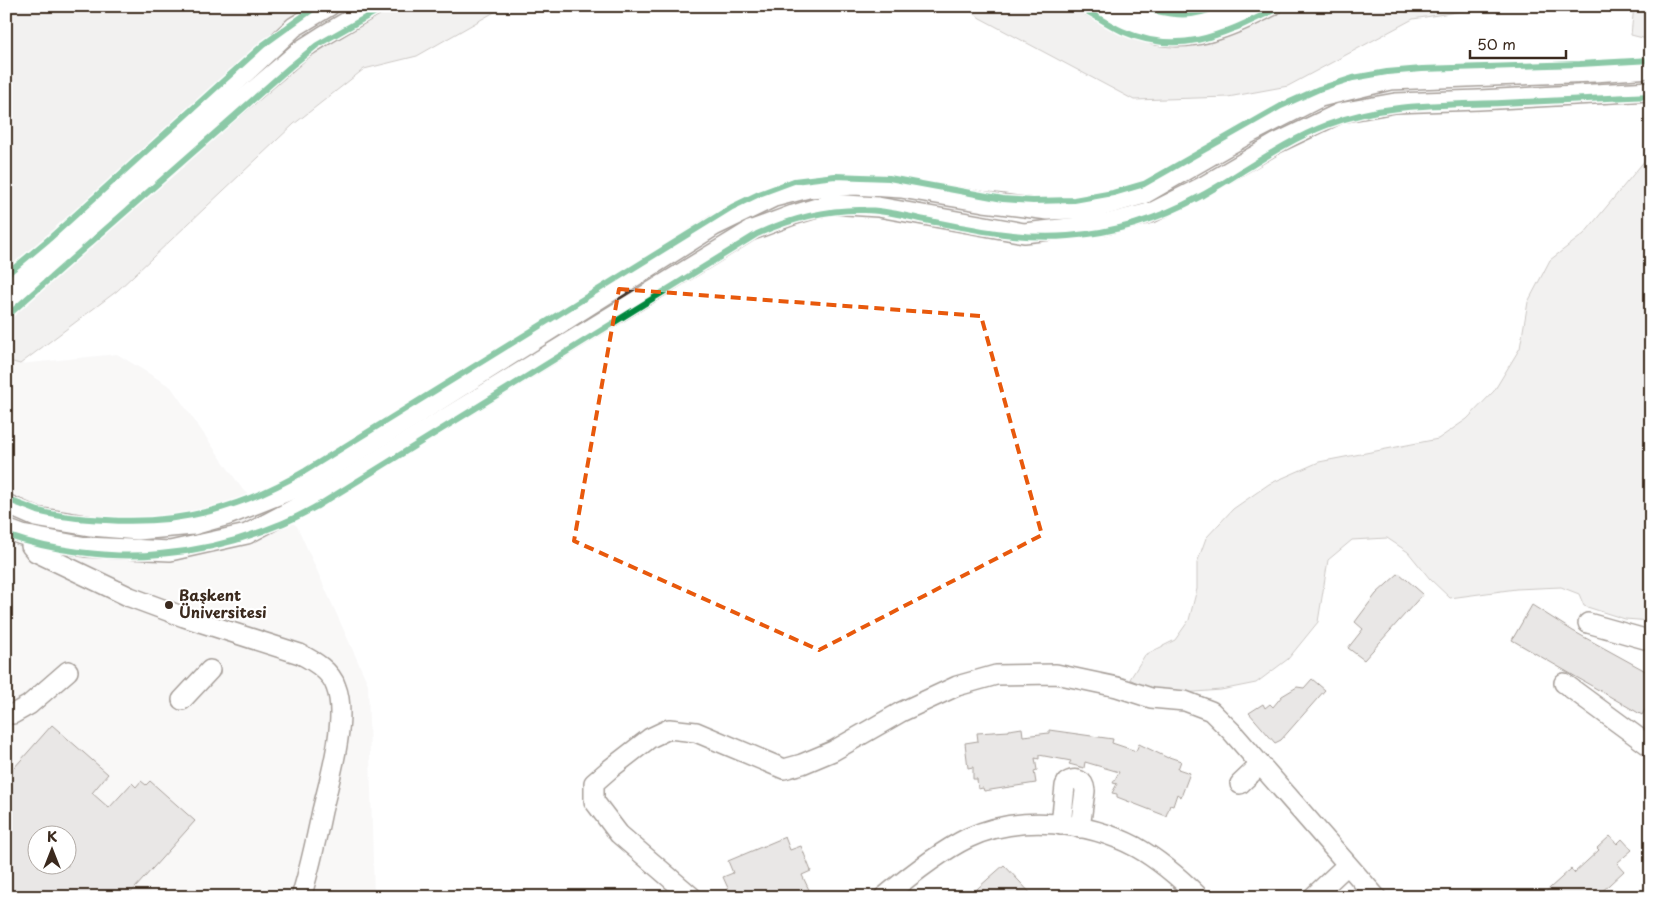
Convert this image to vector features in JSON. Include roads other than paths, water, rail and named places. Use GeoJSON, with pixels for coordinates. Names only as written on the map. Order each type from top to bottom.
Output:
{"type":"FeatureCollection","features":[{"type":"Feature","properties":{"kind":"street"},"geometry":{"type":"LineString","coordinates":[[6,286],[149,163],[294,27],[329,6]]}},
{"type":"Feature","properties":{"kind":"street"},"geometry":{"type":"LineString","coordinates":[[6,304],[301,50],[374,6]]}},
{"type":"Feature","properties":{"kind":"street"},"geometry":{"type":"LineString","coordinates":[[1091,6],[1103,13],[1156,35],[1175,38],[1195,37],[1242,22],[1272,6]]}},
{"type":"Feature","properties":{"kind":"street"},"geometry":{"type":"LineString","coordinates":[[1121,6],[1132,12],[1165,22],[1196,23],[1236,6]]}},
{"type":"Feature","properties":{"kind":"street"},"geometry":{"type":"LineString","coordinates":[[6,504],[36,517],[90,526],[138,530],[194,525],[228,515],[301,486],[714,226],[774,197],[808,188],[854,185],[901,188],[984,202],[1048,210],[1095,208],[1144,194],[1246,135],[1320,97],[1390,80],[1651,68]]}},
{"type":"Feature","properties":{"kind":"street"},"geometry":{"type":"LineString","coordinates":[[15,536],[86,547],[170,551],[246,534],[321,495],[750,231],[811,209],[830,204],[878,207],[1024,233],[1107,224],[1153,212],[1204,186],[1277,143],[1340,113],[1396,103],[1651,91]]}},
{"type":"Feature","properties":{"kind":"street"},"geometry":{"type":"LineString","coordinates":[[15,536],[31,546],[36,552],[122,593],[184,617],[300,654],[316,664],[333,679],[339,698],[339,728],[307,877],[300,897]]}},
{"type":"Feature","properties":{"kind":"street"},"geometry":{"type":"LineString","coordinates":[[1588,623],[1651,639]]}},
{"type":"Feature","properties":{"kind":"street"},"geometry":{"type":"LineString","coordinates":[[182,700],[210,670]]}},
{"type":"Feature","properties":{"kind":"street"},"geometry":{"type":"LineString","coordinates":[[9,715],[29,705],[68,671]]}},
{"type":"Feature","properties":{"kind":"street"},"geometry":{"type":"LineString","coordinates":[[692,897],[619,834],[594,801],[594,784],[650,738],[669,729],[696,732],[784,768],[802,764],[833,751],[901,712],[957,686],[996,675],[1056,674],[1117,687],[1151,698],[1185,701],[1211,711],[1376,897]]}},
{"type":"Feature","properties":{"kind":"street"},"geometry":{"type":"LineString","coordinates":[[1564,683],[1651,747]]}},
{"type":"Feature","properties":{"kind":"street"},"geometry":{"type":"LineString","coordinates":[[1240,784],[1260,765]]}},
{"type":"Feature","properties":{"kind":"street"},"geometry":{"type":"LineString","coordinates":[[1061,825],[1065,786],[1072,779],[1077,779],[1082,781],[1086,790],[1080,828]]}},
{"type":"Feature","properties":{"kind":"street"},"geometry":{"type":"LineString","coordinates":[[884,897],[936,858],[967,839],[993,829],[1016,825],[1061,825],[1111,836],[1136,847],[1157,860],[1199,897]]}},
{"type":"Feature","properties":{"kind":"street"},"geometry":{"type":"LineString","coordinates":[[1313,897],[1347,865]]}},
{"type":"Feature","properties":{"kind":"place","name":"Başkent Üniversitesi"},"geometry":{"type":"Point","coordinates":[169,605]}}]}
